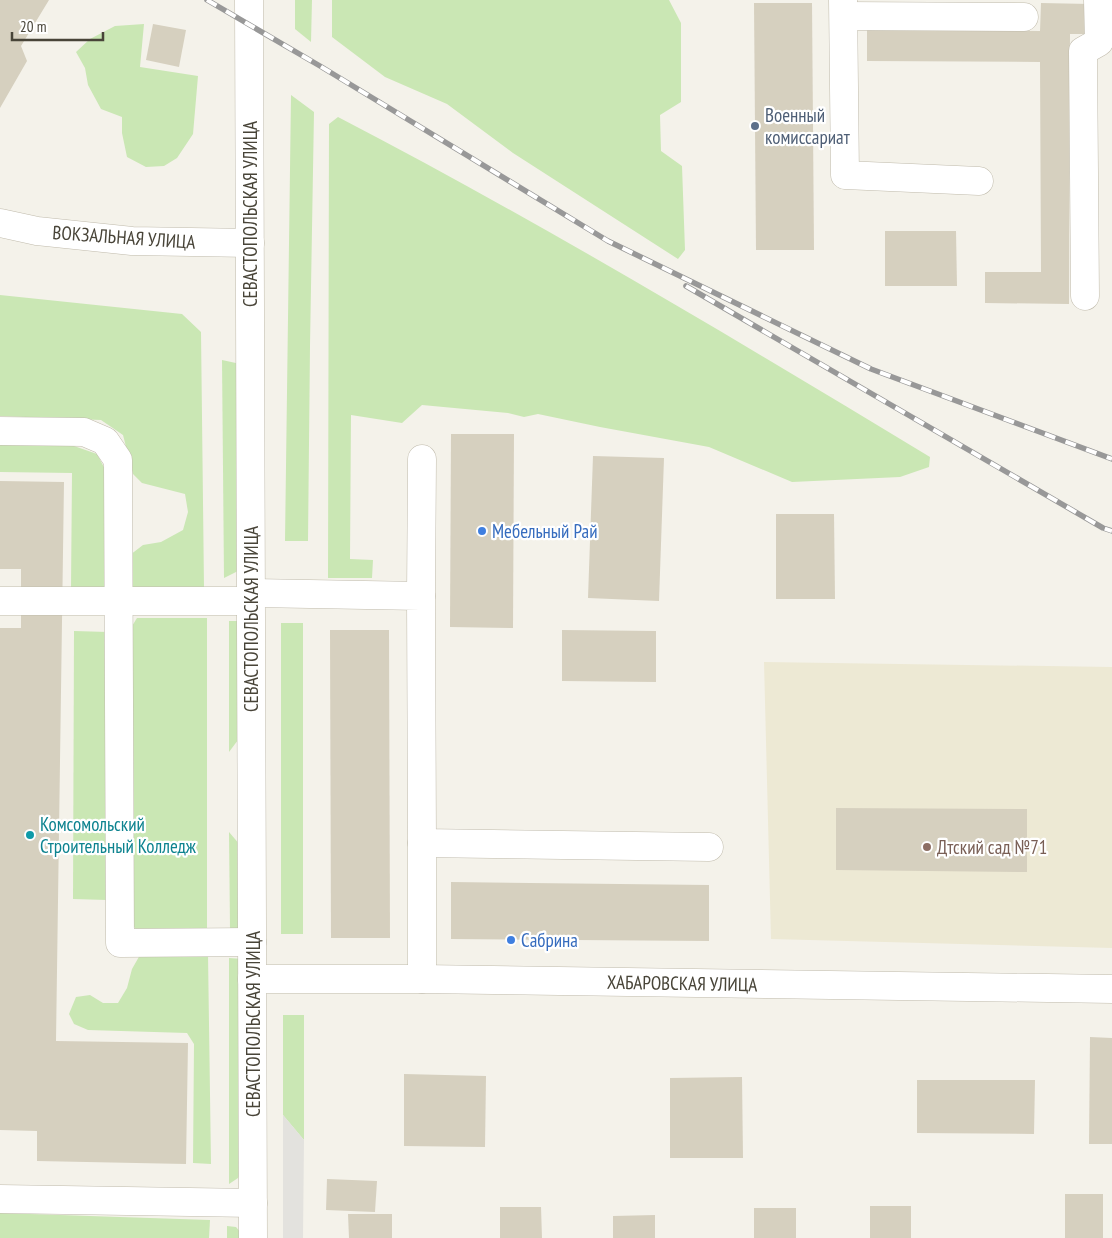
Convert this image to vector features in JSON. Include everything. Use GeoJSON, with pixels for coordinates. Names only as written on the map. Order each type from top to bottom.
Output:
{"type":"FeatureCollection","features":[{"type":"Feature","properties":{"kind":"street","name":"СЕВАСТОПОЛЬСКАЯ УЛИЦА"},"geometry":{"type":"LineString","coordinates":[[249,0],[253,1238]]}},
{"type":"Feature","properties":{"kind":"street"},"geometry":{"type":"LineString","coordinates":[[1085,296],[1083,51],[1099,42],[1098,0]]}},
{"type":"Feature","properties":{"kind":"street"},"geometry":{"type":"LineString","coordinates":[[980,181],[845,175],[844,8],[1024,17]]}},
{"type":"Feature","properties":{"kind":"street","name":"ВОКЗАЛЬНАЯ УЛИЦА"},"geometry":{"type":"LineString","coordinates":[[0,223],[37,231],[132,241],[250,243]]}},
{"type":"Feature","properties":{"kind":"street"},"geometry":{"type":"LineString","coordinates":[[0,431],[84,432],[105,442],[118,460],[120,943],[252,942]]}},
{"type":"Feature","properties":{"kind":"street"},"geometry":{"type":"LineString","coordinates":[[422,459],[422,979]]}},
{"type":"Feature","properties":{"kind":"street"},"geometry":{"type":"LineString","coordinates":[[0,601],[421,596]]}},
{"type":"Feature","properties":{"kind":"street"},"geometry":{"type":"LineString","coordinates":[[422,843],[709,847]]}},
{"type":"Feature","properties":{"kind":"street","name":"ХАБАРОВСКАЯ УЛИЦА"},"geometry":{"type":"LineString","coordinates":[[252,979],[422,979],[1112,989]]}},
{"type":"Feature","properties":{"kind":"street"},"geometry":{"type":"LineString","coordinates":[[0,1199],[253,1203]]}},
{"type":"Feature","properties":{"kind":"shaded area"},"geometry":{"type":"Polygon","coordinates":[[[764,662],[1112,667],[1112,948],[771,939],[764,662]]]}},
{"type":"Feature","properties":{"kind":"shaded area"},"geometry":{"type":"Polygon","coordinates":[[[283,1115],[304,1140],[303,1238],[283,1238],[283,1115]]]}},
{"type":"Feature","properties":{"kind":"green space"},"geometry":{"type":"Polygon","coordinates":[[[295,0],[312,0],[311,42],[295,29],[295,0]]]}},
{"type":"Feature","properties":{"kind":"green space"},"geometry":{"type":"Polygon","coordinates":[[[332,0],[669,0],[681,23],[681,102],[660,115],[661,151],[682,166],[685,250],[678,259],[513,153],[447,104],[385,77],[332,37],[332,0]]]}},
{"type":"Feature","properties":{"kind":"green space"},"geometry":{"type":"Polygon","coordinates":[[[144,24],[140,67],[198,76],[193,134],[177,158],[164,166],[146,167],[127,157],[122,133],[122,117],[101,109],[88,85],[85,68],[76,52],[90,39],[115,26],[144,24]]]}},
{"type":"Feature","properties":{"kind":"green space"},"geometry":{"type":"Polygon","coordinates":[[[291,95],[314,112],[308,541],[285,541],[291,95]]]}},
{"type":"Feature","properties":{"kind":"green space"},"geometry":{"type":"Polygon","coordinates":[[[338,117],[488,198],[710,325],[930,457],[929,467],[900,477],[792,482],[709,447],[538,414],[524,417],[508,413],[422,405],[402,423],[351,415],[350,559],[373,560],[372,578],[328,578],[329,124],[338,117]]]}},
{"type":"Feature","properties":{"kind":"green space"},"geometry":{"type":"Polygon","coordinates":[[[0,295],[182,314],[201,332],[204,587],[130,588],[130,555],[143,545],[161,542],[183,530],[188,512],[185,494],[142,483],[133,474],[123,435],[101,420],[0,416],[0,295]]]}},
{"type":"Feature","properties":{"kind":"green space"},"geometry":{"type":"Polygon","coordinates":[[[222,360],[245,365],[244,568],[224,578],[222,360]]]}},
{"type":"Feature","properties":{"kind":"green space"},"geometry":{"type":"Polygon","coordinates":[[[0,444],[74,446],[97,454],[107,473],[106,590],[71,589],[72,473],[0,472],[0,444]]]}},
{"type":"Feature","properties":{"kind":"green space"},"geometry":{"type":"Polygon","coordinates":[[[137,618],[207,618],[207,932],[137,931],[129,920],[129,631],[137,618]]]}},
{"type":"Feature","properties":{"kind":"green space"},"geometry":{"type":"Polygon","coordinates":[[[229,621],[244,621],[244,732],[229,752],[229,621]]]}},
{"type":"Feature","properties":{"kind":"green space"},"geometry":{"type":"Polygon","coordinates":[[[281,623],[303,623],[303,934],[281,934],[281,623]]]}},
{"type":"Feature","properties":{"kind":"green space"},"geometry":{"type":"Polygon","coordinates":[[[74,631],[108,632],[107,900],[73,899],[74,631]]]}},
{"type":"Feature","properties":{"kind":"green space"},"geometry":{"type":"Polygon","coordinates":[[[229,832],[246,852],[246,929],[230,929],[229,832]]]}},
{"type":"Feature","properties":{"kind":"green space"},"geometry":{"type":"Polygon","coordinates":[[[208,954],[211,1164],[193,1163],[194,1044],[187,1033],[88,1030],[74,1024],[69,1014],[76,997],[90,995],[103,1003],[118,1003],[127,988],[132,969],[140,955],[208,954]]]}},
{"type":"Feature","properties":{"kind":"green space"},"geometry":{"type":"Polygon","coordinates":[[[229,958],[243,959],[243,1169],[238,1178],[229,1184],[229,958]]]}},
{"type":"Feature","properties":{"kind":"green space"},"geometry":{"type":"Polygon","coordinates":[[[283,1015],[304,1015],[304,1140],[283,1115],[283,1015]]]}},
{"type":"Feature","properties":{"kind":"green space"},"geometry":{"type":"Polygon","coordinates":[[[0,1213],[210,1220],[209,1238],[0,1238],[0,1213]]]}},
{"type":"Feature","properties":{"kind":"green space"},"geometry":{"type":"Polygon","coordinates":[[[227,1226],[236,1227],[242,1234],[242,1238],[227,1238],[227,1226]]]}},
{"type":"Feature","properties":{"kind":"building"},"geometry":{"type":"Polygon","coordinates":[[[0,0],[49,0],[21,46],[27,61],[0,108],[0,0]]]}},
{"type":"Feature","properties":{"kind":"building"},"geometry":{"type":"Polygon","coordinates":[[[754,3],[812,3],[814,250],[756,250],[754,3]]]}},
{"type":"Feature","properties":{"kind":"building"},"geometry":{"type":"Polygon","coordinates":[[[1041,3],[1090,4],[1090,34],[1070,34],[1069,304],[985,303],[985,272],[1041,272],[1040,62],[867,61],[867,30],[1040,31],[1041,3]]]}},
{"type":"Feature","properties":{"kind":"building"},"geometry":{"type":"Polygon","coordinates":[[[153,24],[186,30],[179,67],[146,60],[153,24]]]}},
{"type":"Feature","properties":{"kind":"building"},"geometry":{"type":"Polygon","coordinates":[[[885,231],[956,231],[957,286],[885,286],[885,231]]]}},
{"type":"Feature","properties":{"kind":"building","name":"Мебельный Рай"},"geometry":{"type":"Polygon","coordinates":[[[451,434],[514,434],[513,628],[450,627],[451,434]]]}},
{"type":"Feature","properties":{"kind":"building"},"geometry":{"type":"Polygon","coordinates":[[[593,456],[664,458],[659,601],[588,598],[593,456]]]}},
{"type":"Feature","properties":{"kind":"building","name":"Комсомольский Строительный Колледж"},"geometry":{"type":"Polygon","coordinates":[[[0,481],[64,482],[56,1041],[188,1043],[186,1164],[37,1161],[37,1131],[0,1130],[0,628],[21,628],[21,569],[0,569],[0,481]]]}},
{"type":"Feature","properties":{"kind":"building"},"geometry":{"type":"Polygon","coordinates":[[[776,514],[834,514],[835,599],[776,599],[776,514]]]}},
{"type":"Feature","properties":{"kind":"building"},"geometry":{"type":"Polygon","coordinates":[[[330,630],[389,630],[390,938],[331,938],[330,630]]]}},
{"type":"Feature","properties":{"kind":"building"},"geometry":{"type":"Polygon","coordinates":[[[562,630],[656,631],[656,682],[562,681],[562,630]]]}},
{"type":"Feature","properties":{"kind":"building"},"geometry":{"type":"Polygon","coordinates":[[[836,808],[1027,809],[1027,872],[836,870],[836,808]]]}},
{"type":"Feature","properties":{"kind":"building"},"geometry":{"type":"Polygon","coordinates":[[[451,882],[709,885],[709,941],[451,939],[451,882]]]}},
{"type":"Feature","properties":{"kind":"building"},"geometry":{"type":"Polygon","coordinates":[[[1090,1037],[1112,1038],[1112,1144],[1089,1144],[1090,1037]]]}},
{"type":"Feature","properties":{"kind":"building"},"geometry":{"type":"Polygon","coordinates":[[[404,1074],[486,1076],[485,1147],[404,1146],[404,1074]]]}},
{"type":"Feature","properties":{"kind":"building"},"geometry":{"type":"Polygon","coordinates":[[[742,1077],[743,1158],[670,1158],[670,1078],[742,1077]]]}},
{"type":"Feature","properties":{"kind":"building"},"geometry":{"type":"Polygon","coordinates":[[[917,1080],[1035,1080],[1034,1134],[917,1133],[917,1080]]]}},
{"type":"Feature","properties":{"kind":"building"},"geometry":{"type":"Polygon","coordinates":[[[327,1179],[377,1181],[375,1212],[326,1210],[327,1179]]]}},
{"type":"Feature","properties":{"kind":"building"},"geometry":{"type":"Polygon","coordinates":[[[1065,1194],[1103,1194],[1103,1238],[1065,1238],[1065,1194]]]}},
{"type":"Feature","properties":{"kind":"building"},"geometry":{"type":"Polygon","coordinates":[[[870,1206],[911,1206],[911,1238],[870,1238],[870,1206]]]}},
{"type":"Feature","properties":{"kind":"building"},"geometry":{"type":"Polygon","coordinates":[[[500,1207],[541,1207],[542,1238],[500,1238],[500,1207]]]}},
{"type":"Feature","properties":{"kind":"building"},"geometry":{"type":"Polygon","coordinates":[[[754,1208],[796,1208],[796,1238],[754,1238],[754,1208]]]}},
{"type":"Feature","properties":{"kind":"building"},"geometry":{"type":"Polygon","coordinates":[[[348,1214],[392,1214],[392,1238],[349,1238],[348,1214]]]}},
{"type":"Feature","properties":{"kind":"building"},"geometry":{"type":"Polygon","coordinates":[[[655,1215],[655,1238],[613,1238],[613,1216],[655,1215]]]}},
{"type":"Feature","properties":{"kind":"railway"},"geometry":{"type":"LineString","coordinates":[[207,0],[320,66],[608,241],[871,369],[1112,459]]}},
{"type":"Feature","properties":{"kind":"railway"},"geometry":{"type":"LineString","coordinates":[[686,286],[1103,528],[1112,531]]}},
{"type":"Feature","properties":{"kind":"place","name":"Военный комиссариат"},"geometry":{"type":"Point","coordinates":[755,126]}},
{"type":"Feature","properties":{"kind":"place","name":"Мебельный Рай"},"geometry":{"type":"Point","coordinates":[482,531]}},
{"type":"Feature","properties":{"kind":"place","name":"Комсомольский Строительный Колледж"},"geometry":{"type":"Point","coordinates":[30,835]}},
{"type":"Feature","properties":{"kind":"place","name":"Дтский сад №71"},"geometry":{"type":"Point","coordinates":[927,847]}},
{"type":"Feature","properties":{"kind":"place","name":"Сабрина"},"geometry":{"type":"Point","coordinates":[511,940]}}]}
